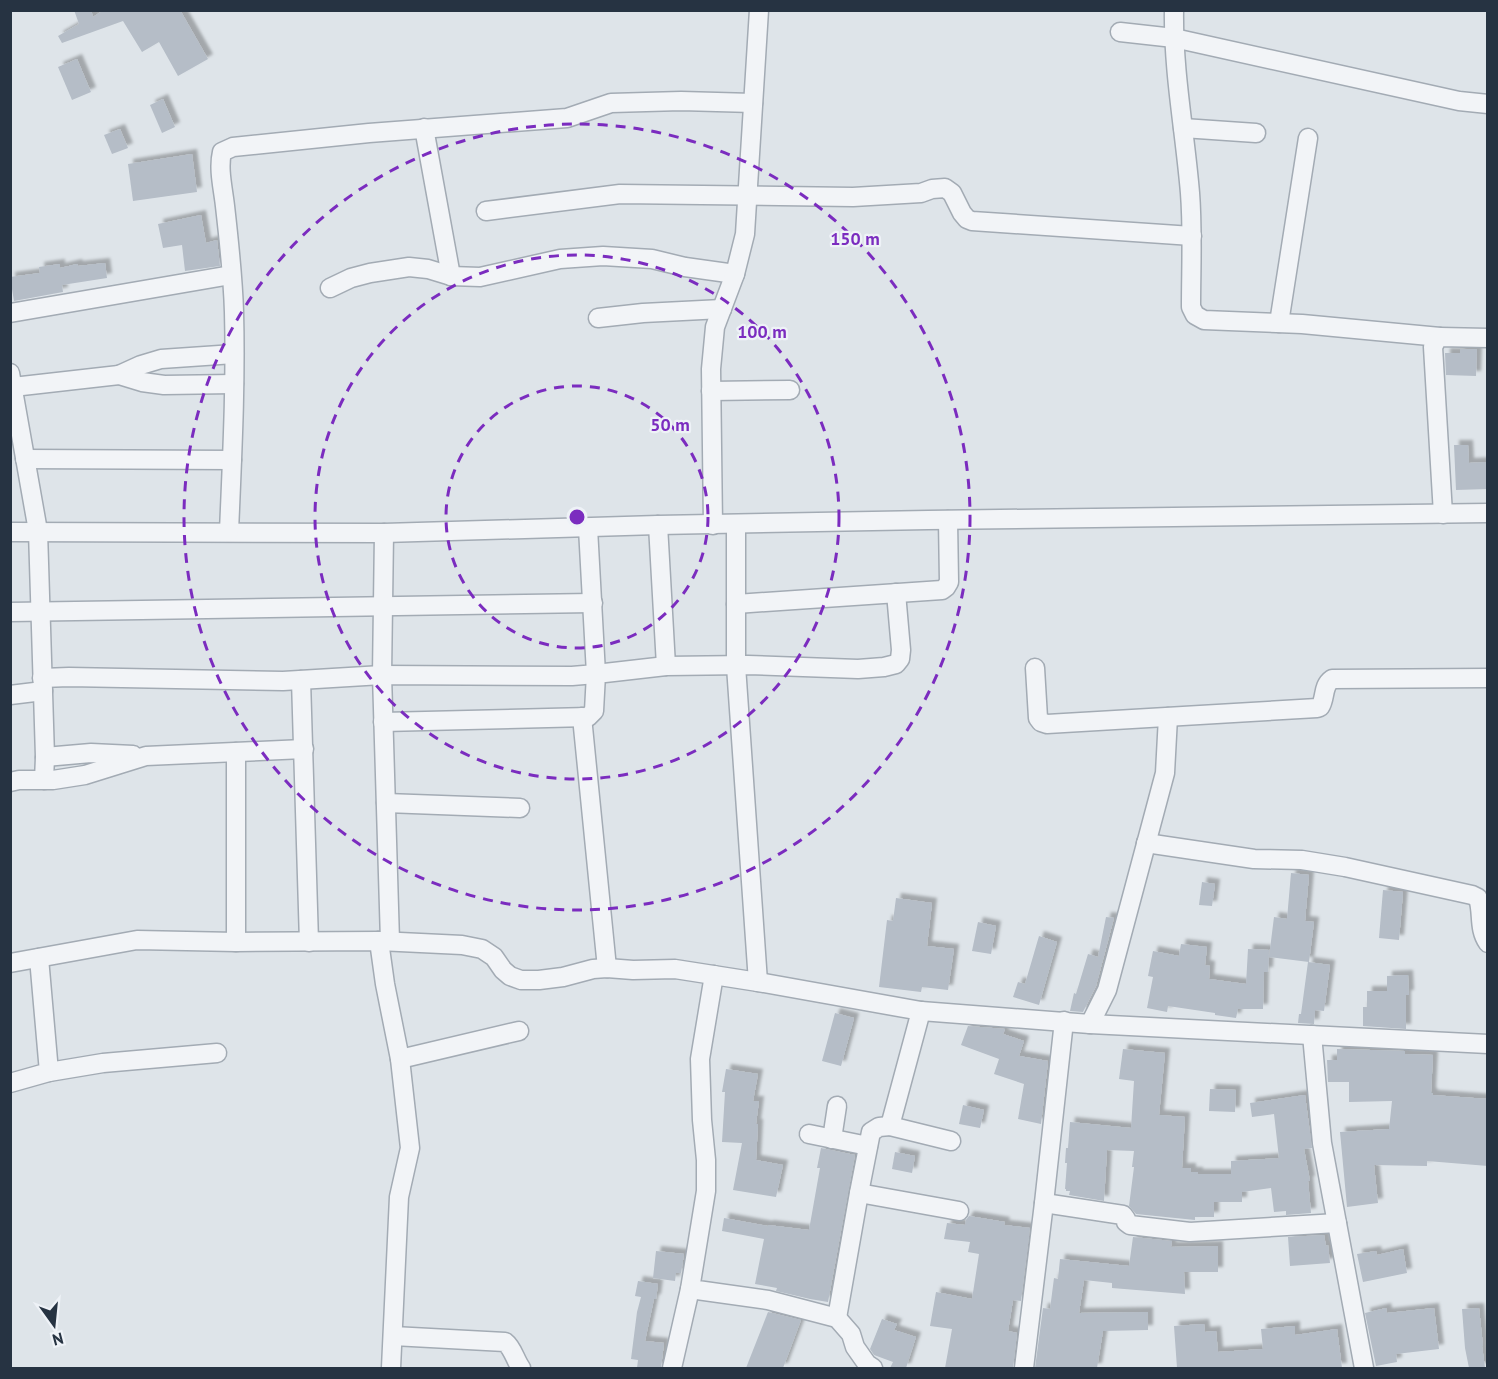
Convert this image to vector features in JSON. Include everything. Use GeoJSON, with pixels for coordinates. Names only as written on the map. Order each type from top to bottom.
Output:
{"type":"FeatureCollection","features":[{"type":"Feature","properties":{"kind":"street"},"geometry":{"type":"LineString","coordinates":[[712,525],[711,369],[715,327],[735,274],[745,234],[759,10]]}},
{"type":"Feature","properties":{"kind":"street"},"geometry":{"type":"LineString","coordinates":[[1174,10],[1174,38],[1190,194],[1191,307],[1195,315],[1204,320],[1302,324],[1440,337],[1488,338]]}},
{"type":"Feature","properties":{"kind":"street"},"geometry":{"type":"LineString","coordinates":[[1120,32],[1174,38],[1459,101],[1488,104]]}},
{"type":"Feature","properties":{"kind":"street"},"geometry":{"type":"LineString","coordinates":[[229,532],[234,310],[221,174],[222,152],[233,147],[424,128],[567,118],[611,102],[753,103]]}},
{"type":"Feature","properties":{"kind":"street"},"geometry":{"type":"LineString","coordinates":[[424,128],[451,276]]}},
{"type":"Feature","properties":{"kind":"street"},"geometry":{"type":"LineString","coordinates":[[1183,128],[1256,133]]}},
{"type":"Feature","properties":{"kind":"street"},"geometry":{"type":"LineString","coordinates":[[1279,323],[1308,138]]}},
{"type":"Feature","properties":{"kind":"street"},"geometry":{"type":"LineString","coordinates":[[486,211],[620,194],[853,197],[921,193],[945,188],[952,193],[962,213],[972,221],[1192,236]]}},
{"type":"Feature","properties":{"kind":"street"},"geometry":{"type":"LineString","coordinates":[[330,288],[351,278],[409,267],[428,269],[451,276],[480,277],[560,259],[603,256],[652,259],[685,267],[735,274]]}},
{"type":"Feature","properties":{"kind":"street"},"geometry":{"type":"LineString","coordinates":[[10,313],[231,275]]}},
{"type":"Feature","properties":{"kind":"street"},"geometry":{"type":"LineString","coordinates":[[598,318],[722,309]]}},
{"type":"Feature","properties":{"kind":"street"},"geometry":{"type":"LineString","coordinates":[[1440,337],[1434,347],[1443,514]]}},
{"type":"Feature","properties":{"kind":"street"},"geometry":{"type":"LineString","coordinates":[[119,375],[160,359],[234,354]]}},
{"type":"Feature","properties":{"kind":"street"},"geometry":{"type":"LineString","coordinates":[[44,780],[38,531],[12,380],[119,375],[142,382],[164,385],[234,384]]}},
{"type":"Feature","properties":{"kind":"street"},"geometry":{"type":"LineString","coordinates":[[711,391],[790,390]]}},
{"type":"Feature","properties":{"kind":"street"},"geometry":{"type":"LineString","coordinates":[[26,459],[232,460]]}},
{"type":"Feature","properties":{"kind":"street"},"geometry":{"type":"LineString","coordinates":[[10,532],[384,533],[658,525],[1488,513]]}},
{"type":"Feature","properties":{"kind":"street"},"geometry":{"type":"LineString","coordinates":[[736,604],[942,590],[949,582],[948,520]]}},
{"type":"Feature","properties":{"kind":"street"},"geometry":{"type":"LineString","coordinates":[[658,525],[666,666]]}},
{"type":"Feature","properties":{"kind":"street"},"geometry":{"type":"LineString","coordinates":[[736,525],[736,666],[758,982]]}},
{"type":"Feature","properties":{"kind":"street"},"geometry":{"type":"LineString","coordinates":[[383,722],[591,716],[594,711],[596,674],[588,528]]}},
{"type":"Feature","properties":{"kind":"street"},"geometry":{"type":"LineString","coordinates":[[384,533],[382,675],[386,803],[385,984],[400,1059],[410,1148],[399,1197],[390,1368]]}},
{"type":"Feature","properties":{"kind":"street"},"geometry":{"type":"LineString","coordinates":[[10,695],[69,677],[283,681],[382,675],[572,676],[666,666],[748,665],[858,669],[884,667],[896,664],[900,659],[896,593]]}},
{"type":"Feature","properties":{"kind":"street"},"geometry":{"type":"LineString","coordinates":[[10,612],[593,603]]}},
{"type":"Feature","properties":{"kind":"street"},"geometry":{"type":"LineString","coordinates":[[1035,669],[1038,718],[1047,724],[1317,708],[1324,701],[1327,683],[1332,679],[1488,678]]}},
{"type":"Feature","properties":{"kind":"street"},"geometry":{"type":"LineString","coordinates":[[301,680],[309,942]]}},
{"type":"Feature","properties":{"kind":"street"},"geometry":{"type":"LineString","coordinates":[[582,717],[607,968]]}},
{"type":"Feature","properties":{"kind":"street"},"geometry":{"type":"LineString","coordinates":[[1090,1024],[1107,990],[1165,773],[1168,717]]}},
{"type":"Feature","properties":{"kind":"street"},"geometry":{"type":"LineString","coordinates":[[45,757],[92,753],[146,756],[304,749]]}},
{"type":"Feature","properties":{"kind":"street"},"geometry":{"type":"LineString","coordinates":[[236,752],[236,942]]}},
{"type":"Feature","properties":{"kind":"street"},"geometry":{"type":"LineString","coordinates":[[13,780],[85,776],[146,756]]}},
{"type":"Feature","properties":{"kind":"street"},"geometry":{"type":"LineString","coordinates":[[386,803],[520,808]]}},
{"type":"Feature","properties":{"kind":"street"},"geometry":{"type":"LineString","coordinates":[[1146,843],[1254,859],[1302,860],[1345,867],[1472,895],[1478,898],[1481,906],[1480,926],[1488,943]]}},
{"type":"Feature","properties":{"kind":"street"},"geometry":{"type":"LineString","coordinates":[[10,963],[137,940],[384,941],[462,945],[482,949],[494,957],[510,976],[521,980],[547,979],[593,969],[675,969],[921,1011],[1090,1024],[1488,1044]]}},
{"type":"Feature","properties":{"kind":"street"},"geometry":{"type":"LineString","coordinates":[[39,958],[49,1072]]}},
{"type":"Feature","properties":{"kind":"street"},"geometry":{"type":"LineString","coordinates":[[672,1368],[690,1289],[706,1191],[700,1059],[714,975]]}},
{"type":"Feature","properties":{"kind":"street"},"geometry":{"type":"LineString","coordinates":[[890,1126],[921,1011]]}},
{"type":"Feature","properties":{"kind":"street"},"geometry":{"type":"LineString","coordinates":[[1024,1368],[1064,1021]]}},
{"type":"Feature","properties":{"kind":"street"},"geometry":{"type":"LineString","coordinates":[[400,1059],[519,1030]]}},
{"type":"Feature","properties":{"kind":"street"},"geometry":{"type":"LineString","coordinates":[[1312,1035],[1322,1143],[1364,1368]]}},
{"type":"Feature","properties":{"kind":"street"},"geometry":{"type":"LineString","coordinates":[[10,1083],[49,1072],[103,1063],[217,1053]]}},
{"type":"Feature","properties":{"kind":"street"},"geometry":{"type":"LineString","coordinates":[[832,1139],[837,1106]]}},
{"type":"Feature","properties":{"kind":"street"},"geometry":{"type":"LineString","coordinates":[[837,1317],[872,1132],[879,1127],[890,1126],[951,1141]]}},
{"type":"Feature","properties":{"kind":"street"},"geometry":{"type":"LineString","coordinates":[[809,1134],[868,1146]]}},
{"type":"Feature","properties":{"kind":"street"},"geometry":{"type":"LineString","coordinates":[[859,1193],[959,1211]]}},
{"type":"Feature","properties":{"kind":"street"},"geometry":{"type":"LineString","coordinates":[[1044,1203],[1123,1215],[1130,1226],[1190,1232],[1337,1223]]}},
{"type":"Feature","properties":{"kind":"street"},"geometry":{"type":"LineString","coordinates":[[690,1289],[768,1300],[837,1317],[851,1334],[855,1347],[867,1364],[873,1368]]}},
{"type":"Feature","properties":{"kind":"street"},"geometry":{"type":"LineString","coordinates":[[393,1336],[505,1342],[510,1346],[521,1368]]}},
{"type":"Feature","properties":{"kind":"building"},"geometry":{"type":"Polygon","coordinates":[[[74,10],[91,10],[93,17],[104,10],[180,10],[208,59],[178,76],[159,42],[142,52],[123,21],[62,43],[58,36],[79,24],[74,10]]]}},
{"type":"Feature","properties":{"kind":"building"},"geometry":{"type":"Polygon","coordinates":[[[77,59],[91,92],[72,100],[58,67],[77,59]]]}},
{"type":"Feature","properties":{"kind":"building"},"geometry":{"type":"Polygon","coordinates":[[[163,99],[175,127],[162,133],[150,105],[163,99]]]}},
{"type":"Feature","properties":{"kind":"building"},"geometry":{"type":"Polygon","coordinates":[[[120,129],[128,148],[112,154],[104,135],[120,129]]]}},
{"type":"Feature","properties":{"kind":"building"},"geometry":{"type":"Polygon","coordinates":[[[192,154],[197,192],[133,201],[128,164],[192,154]]]}},
{"type":"Feature","properties":{"kind":"building"},"geometry":{"type":"Polygon","coordinates":[[[201,215],[206,243],[217,240],[220,266],[185,271],[182,245],[163,248],[158,224],[201,215]]]}},
{"type":"Feature","properties":{"kind":"building"},"geometry":{"type":"Polygon","coordinates":[[[105,263],[107,278],[62,285],[63,292],[14,301],[10,277],[40,273],[39,267],[60,264],[60,268],[77,264],[78,266],[105,263]]]}},
{"type":"Feature","properties":{"kind":"building"},"geometry":{"type":"Polygon","coordinates":[[[1460,349],[1477,349],[1476,376],[1446,375],[1445,353],[1460,353],[1460,349]]]}},
{"type":"Feature","properties":{"kind":"building"},"geometry":{"type":"Polygon","coordinates":[[[1454,445],[1468,445],[1469,463],[1488,462],[1488,489],[1456,490],[1454,445]]]}},
{"type":"Feature","properties":{"kind":"building"},"geometry":{"type":"Polygon","coordinates":[[[1291,873],[1309,875],[1305,921],[1314,922],[1309,962],[1269,957],[1274,917],[1287,919],[1291,873]]]}},
{"type":"Feature","properties":{"kind":"building"},"geometry":{"type":"Polygon","coordinates":[[[1202,882],[1215,884],[1212,906],[1199,905],[1202,882]]]}},
{"type":"Feature","properties":{"kind":"building"},"geometry":{"type":"Polygon","coordinates":[[[1383,890],[1403,892],[1399,940],[1379,938],[1383,890]]]}},
{"type":"Feature","properties":{"kind":"building"},"geometry":{"type":"Polygon","coordinates":[[[896,898],[932,903],[927,946],[954,949],[948,990],[922,987],[921,992],[879,987],[887,920],[893,921],[896,898]]]}},
{"type":"Feature","properties":{"kind":"building"},"geometry":{"type":"Polygon","coordinates":[[[1106,917],[1114,918],[1096,986],[1083,1012],[1070,1011],[1088,954],[1098,957],[1106,917]]]}},
{"type":"Feature","properties":{"kind":"building"},"geometry":{"type":"Polygon","coordinates":[[[978,922],[996,926],[991,954],[972,951],[978,922]]]}},
{"type":"Feature","properties":{"kind":"building"},"geometry":{"type":"Polygon","coordinates":[[[1039,936],[1057,942],[1039,1005],[1013,997],[1018,982],[1025,984],[1039,936]]]}},
{"type":"Feature","properties":{"kind":"building"},"geometry":{"type":"Polygon","coordinates":[[[1181,944],[1207,947],[1205,965],[1210,966],[1209,979],[1246,984],[1248,949],[1269,950],[1268,972],[1264,972],[1263,1009],[1238,1009],[1236,1018],[1168,1006],[1167,1012],[1147,1008],[1153,977],[1148,976],[1153,951],[1179,956],[1181,944]]]}},
{"type":"Feature","properties":{"kind":"building"},"geometry":{"type":"Polygon","coordinates":[[[1308,962],[1330,965],[1324,1011],[1315,1010],[1314,1024],[1298,1023],[1308,962]]]}},
{"type":"Feature","properties":{"kind":"building"},"geometry":{"type":"Polygon","coordinates":[[[1408,975],[1406,1029],[1363,1026],[1363,1007],[1367,1007],[1367,991],[1387,991],[1387,976],[1408,975]]]}},
{"type":"Feature","properties":{"kind":"building"},"geometry":{"type":"Polygon","coordinates":[[[835,1013],[854,1018],[841,1066],[822,1061],[835,1013]]]}},
{"type":"Feature","properties":{"kind":"building"},"geometry":{"type":"Polygon","coordinates":[[[968,1026],[1005,1029],[1003,1034],[1024,1041],[1019,1056],[1048,1061],[1041,1124],[1018,1119],[1024,1084],[994,1074],[999,1059],[961,1045],[968,1026]]]}},
{"type":"Feature","properties":{"kind":"building"},"geometry":{"type":"Polygon","coordinates":[[[1123,1049],[1165,1053],[1159,1115],[1185,1117],[1182,1168],[1191,1168],[1191,1172],[1198,1172],[1198,1174],[1231,1174],[1231,1161],[1279,1158],[1274,1114],[1252,1117],[1250,1103],[1305,1095],[1312,1148],[1304,1149],[1310,1181],[1308,1181],[1311,1213],[1286,1215],[1286,1211],[1274,1212],[1271,1188],[1242,1192],[1242,1202],[1214,1202],[1214,1217],[1195,1217],[1195,1220],[1136,1214],[1129,1206],[1134,1151],[1107,1150],[1104,1201],[1069,1195],[1070,1191],[1065,1189],[1067,1163],[1065,1163],[1070,1122],[1131,1128],[1134,1081],[1119,1079],[1123,1049]]]}},
{"type":"Feature","properties":{"kind":"building"},"geometry":{"type":"Polygon","coordinates":[[[1337,1049],[1405,1051],[1405,1054],[1433,1055],[1432,1095],[1488,1099],[1488,1166],[1427,1161],[1427,1166],[1374,1165],[1378,1203],[1347,1207],[1340,1132],[1389,1129],[1392,1101],[1349,1102],[1349,1082],[1328,1082],[1327,1060],[1337,1060],[1337,1049]]]}},
{"type":"Feature","properties":{"kind":"building"},"geometry":{"type":"Polygon","coordinates":[[[726,1069],[758,1074],[753,1101],[759,1101],[756,1124],[758,1124],[756,1160],[783,1165],[776,1197],[733,1190],[742,1143],[722,1142],[725,1092],[722,1092],[726,1069]]]}},
{"type":"Feature","properties":{"kind":"building"},"geometry":{"type":"Polygon","coordinates":[[[1210,1089],[1236,1090],[1235,1112],[1209,1111],[1210,1089]]]}},
{"type":"Feature","properties":{"kind":"building"},"geometry":{"type":"Polygon","coordinates":[[[963,1105],[984,1110],[980,1128],[959,1124],[963,1105]]]}},
{"type":"Feature","properties":{"kind":"building"},"geometry":{"type":"Polygon","coordinates":[[[821,1148],[855,1155],[828,1302],[755,1284],[764,1239],[722,1231],[724,1218],[809,1230],[820,1168],[817,1168],[821,1148]]]}},
{"type":"Feature","properties":{"kind":"building"},"geometry":{"type":"Polygon","coordinates":[[[895,1152],[915,1156],[912,1173],[892,1169],[895,1152]]]}},
{"type":"Feature","properties":{"kind":"building"},"geometry":{"type":"Polygon","coordinates":[[[969,1216],[1005,1222],[1004,1225],[1030,1228],[1021,1301],[1013,1300],[1008,1331],[1017,1333],[1013,1368],[945,1368],[952,1329],[930,1326],[936,1292],[972,1299],[979,1254],[968,1252],[970,1242],[944,1239],[947,1223],[965,1225],[969,1216]]]}},
{"type":"Feature","properties":{"kind":"building"},"geometry":{"type":"Polygon","coordinates":[[[1324,1235],[1326,1246],[1328,1245],[1330,1263],[1290,1266],[1288,1237],[1324,1235]]]}},
{"type":"Feature","properties":{"kind":"building"},"geometry":{"type":"Polygon","coordinates":[[[1133,1237],[1172,1241],[1171,1247],[1218,1246],[1218,1272],[1184,1272],[1185,1294],[1112,1288],[1112,1283],[1084,1280],[1079,1313],[1148,1312],[1148,1330],[1103,1331],[1097,1368],[1035,1368],[1043,1308],[1050,1309],[1054,1278],[1058,1279],[1060,1259],[1129,1266],[1133,1237]]]}},
{"type":"Feature","properties":{"kind":"building"},"geometry":{"type":"Polygon","coordinates":[[[1403,1249],[1407,1273],[1363,1282],[1357,1254],[1376,1251],[1377,1255],[1403,1249]]]}},
{"type":"Feature","properties":{"kind":"building"},"geometry":{"type":"Polygon","coordinates":[[[656,1251],[684,1254],[681,1273],[676,1273],[675,1281],[653,1278],[656,1251]]]}},
{"type":"Feature","properties":{"kind":"building"},"geometry":{"type":"Polygon","coordinates":[[[638,1281],[658,1284],[645,1341],[664,1343],[661,1368],[637,1368],[638,1360],[631,1359],[641,1297],[635,1296],[638,1281]]]}},
{"type":"Feature","properties":{"kind":"building"},"geometry":{"type":"Polygon","coordinates":[[[1386,1308],[1387,1313],[1434,1308],[1439,1349],[1396,1354],[1397,1362],[1376,1366],[1365,1313],[1386,1308]]]}},
{"type":"Feature","properties":{"kind":"building"},"geometry":{"type":"Polygon","coordinates":[[[1479,1308],[1485,1368],[1469,1368],[1462,1309],[1479,1308]]]}},
{"type":"Feature","properties":{"kind":"building"},"geometry":{"type":"Polygon","coordinates":[[[768,1312],[801,1320],[783,1368],[746,1368],[768,1312]]]}},
{"type":"Feature","properties":{"kind":"building"},"geometry":{"type":"Polygon","coordinates":[[[882,1319],[897,1324],[894,1330],[916,1337],[906,1368],[890,1368],[893,1362],[874,1355],[870,1349],[882,1319]]]}},
{"type":"Feature","properties":{"kind":"building"},"geometry":{"type":"Polygon","coordinates":[[[1204,1324],[1205,1332],[1216,1331],[1218,1352],[1263,1349],[1261,1329],[1295,1326],[1295,1335],[1337,1329],[1342,1368],[1177,1368],[1174,1326],[1204,1324]]]}}]}
